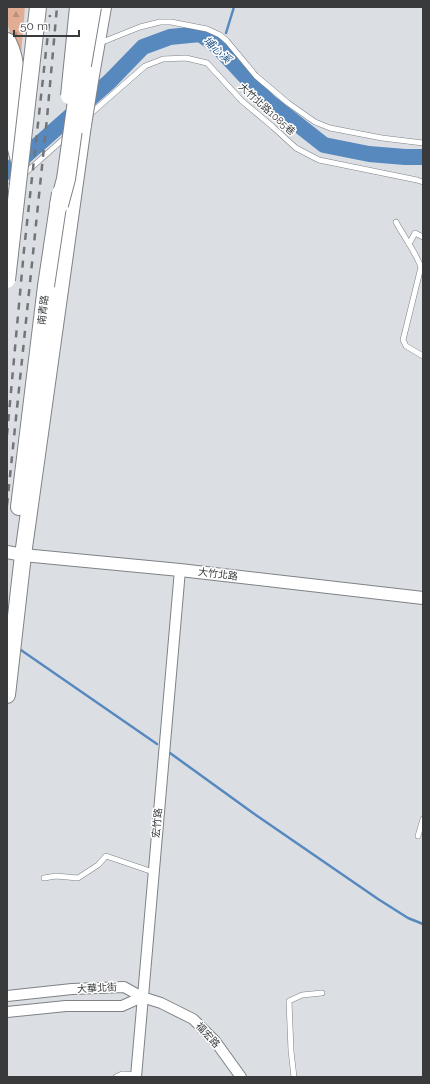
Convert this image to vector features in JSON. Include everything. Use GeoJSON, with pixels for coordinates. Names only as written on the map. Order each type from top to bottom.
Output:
{"type":"FeatureCollection","features":[{"type":"Feature","properties":{"kind":"highway"},"geometry":{"type":"LineString","coordinates":[[59,205],[66,179],[82,65],[92,7]]}},
{"type":"Feature","properties":{"kind":"highway"},"geometry":{"type":"LineString","coordinates":[[7,42],[10,47],[15,66],[16,84],[13,132],[20,161]]}},
{"type":"Feature","properties":{"kind":"main road"},"geometry":{"type":"LineString","coordinates":[[7,280],[38,7]]}},
{"type":"Feature","properties":{"kind":"main road","name":"南青路"},"geometry":{"type":"LineString","coordinates":[[7,614],[46,286],[59,205],[78,7]]}},
{"type":"Feature","properties":{"kind":"main road"},"geometry":{"type":"LineString","coordinates":[[7,695],[13,554],[103,7]]}},
{"type":"Feature","properties":{"kind":"street","name":"大竹北路"},"geometry":{"type":"LineString","coordinates":[[13,554],[180,570],[423,598]]}},
{"type":"Feature","properties":{"kind":"street","name":"宏竹路"},"geometry":{"type":"LineString","coordinates":[[136,1076],[180,570]]}},
{"type":"Feature","properties":{"kind":"street","name":"大華北街"},"geometry":{"type":"LineString","coordinates":[[7,996],[72,989],[124,986],[142,997]]}},
{"type":"Feature","properties":{"kind":"street","name":"大華北街"},"geometry":{"type":"LineString","coordinates":[[7,1012],[66,1006],[122,1006],[142,997]]}},
{"type":"Feature","properties":{"kind":"street","name":"福宏路"},"geometry":{"type":"LineString","coordinates":[[142,997],[161,1003],[193,1020],[215,1041],[241,1077]]}},
{"type":"Feature","properties":{"kind":"lane"},"geometry":{"type":"LineString","coordinates":[[105,41],[140,27],[160,22],[171,22],[207,29],[224,38],[256,76],[288,103],[315,122],[330,128],[382,138],[423,143]]}},
{"type":"Feature","properties":{"kind":"lane","name":"大竹北路1085巷"},"geometry":{"type":"LineString","coordinates":[[7,189],[145,66],[163,59],[186,58],[207,63],[242,100],[296,148],[319,160],[423,182]]}},
{"type":"Feature","properties":{"kind":"lane"},"geometry":{"type":"LineString","coordinates":[[396,222],[417,256],[421,267],[403,340],[406,346],[423,356]]}},
{"type":"Feature","properties":{"kind":"lane"},"geometry":{"type":"LineString","coordinates":[[409,244],[415,233],[423,237]]}},
{"type":"Feature","properties":{"kind":"lane"},"geometry":{"type":"LineString","coordinates":[[418,836],[423,819]]}},
{"type":"Feature","properties":{"kind":"lane"},"geometry":{"type":"LineString","coordinates":[[44,878],[56,876],[78,878],[98,864],[106,856],[153,872]]}},
{"type":"Feature","properties":{"kind":"lane"},"geometry":{"type":"LineString","coordinates":[[294,1077],[291,1051],[289,1001],[302,995],[322,993]]}},
{"type":"Feature","properties":{"kind":"lane"},"geometry":{"type":"LineString","coordinates":[[116,1077],[122,1074],[136,1076]]}},
{"type":"Feature","properties":{"kind":"green space"},"geometry":{"type":"Polygon","coordinates":[[[7,7],[25,7],[21,56],[17,52],[7,23],[7,7]]]}},
{"type":"Feature","properties":{"kind":"waterway"},"geometry":{"type":"LineString","coordinates":[[226,33],[234,7]]}},
{"type":"Feature","properties":{"kind":"waterway","name":"埔心溪"},"geometry":{"type":"LineString","coordinates":[[7,172],[110,81],[143,47],[170,37],[200,34],[217,46],[268,101],[324,145],[369,154],[423,157]]}},
{"type":"Feature","properties":{"kind":"waterway"},"geometry":{"type":"LineString","coordinates":[[18,648],[157,744]]}},
{"type":"Feature","properties":{"kind":"waterway"},"geometry":{"type":"LineString","coordinates":[[170,753],[253,813],[378,899],[408,918],[423,924]]}},
{"type":"Feature","properties":{"kind":"railway"},"geometry":{"type":"LineString","coordinates":[[7,505],[57,7]]}},
{"type":"Feature","properties":{"kind":"railway"},"geometry":{"type":"LineString","coordinates":[[7,435],[24,250],[50,15]]}}]}
